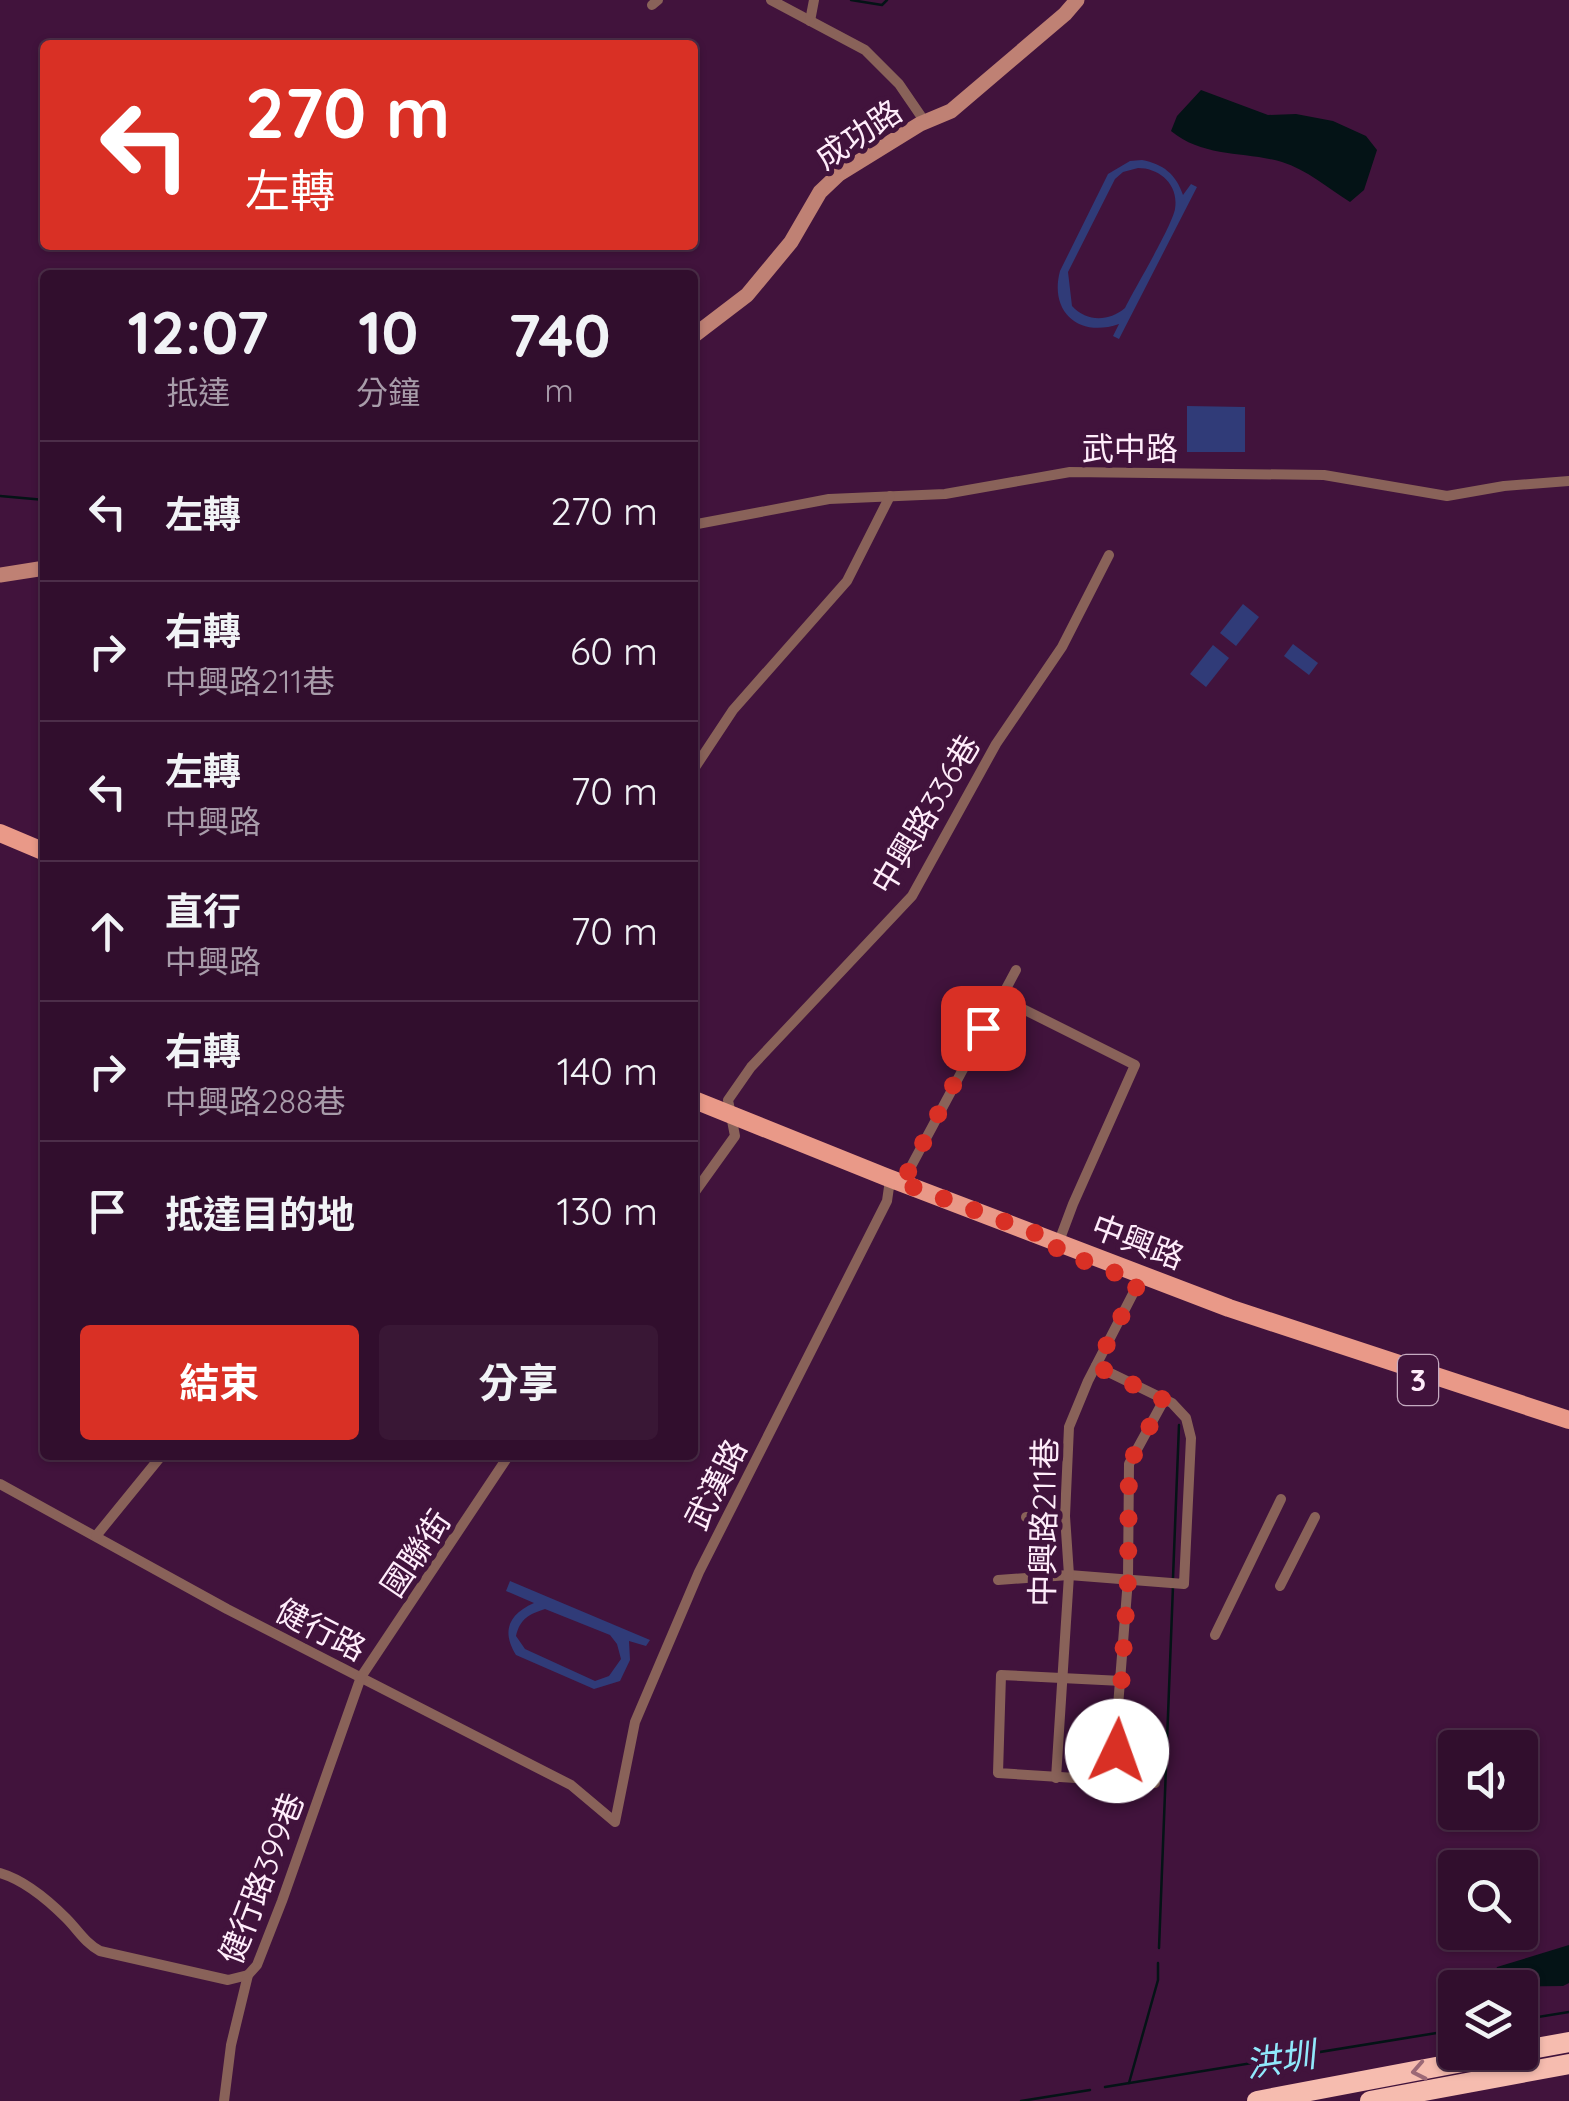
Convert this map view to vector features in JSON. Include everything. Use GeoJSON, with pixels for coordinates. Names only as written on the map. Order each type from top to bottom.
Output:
{"type":"FeatureCollection","features":[{"type":"Feature","properties":{"kind":"highway"},"geometry":{"type":"LineString","coordinates":[[1538,2048],[1569,2042]]}},
{"type":"Feature","properties":{"kind":"highway"},"geometry":{"type":"LineString","coordinates":[[1370,2101],[1569,2064]]}},
{"type":"Feature","properties":{"kind":"highway"},"geometry":{"type":"LineString","coordinates":[[1257,2101],[1438,2067]]}},
{"type":"Feature","properties":{"kind":"main road"},"geometry":{"type":"LineString","coordinates":[[0,821],[40,838]]}},
{"type":"Feature","properties":{"kind":"main road"},"geometry":{"type":"LineString","coordinates":[[0,833],[40,850]]}},
{"type":"Feature","properties":{"kind":"main road","name":"中興路"},"geometry":{"type":"LineString","coordinates":[[698,1102],[893,1184],[1058,1246],[1229,1308],[1569,1420]]}},
{"type":"Feature","properties":{"kind":"main road","name":"中興路"},"geometry":{"type":"LineString","coordinates":[[698,1111],[733,1120]]}},
{"type":"Feature","properties":{"kind":"main road","name":"中興路"},"geometry":{"type":"LineString","coordinates":[[1058,1246],[1139,1282],[1569,1431]]}},
{"type":"Feature","properties":{"kind":"street"},"geometry":{"type":"LineString","coordinates":[[771,0],[865,50],[899,84],[925,122]]}},
{"type":"Feature","properties":{"kind":"street"},"geometry":{"type":"LineString","coordinates":[[810,20],[814,0]]}},
{"type":"Feature","properties":{"kind":"street","name":"成功路"},"geometry":{"type":"LineString","coordinates":[[698,331],[747,294],[790,242],[820,192],[839,174],[925,122],[951,111],[1077,0]]}},
{"type":"Feature","properties":{"kind":"street","name":"武中路"},"geometry":{"type":"LineString","coordinates":[[698,524],[829,499],[946,494],[1018,479],[1108,471],[1324,476],[1447,496],[1569,481]]}},
{"type":"Feature","properties":{"kind":"street"},"geometry":{"type":"LineString","coordinates":[[698,763],[733,710],[847,582],[890,496]]}},
{"type":"Feature","properties":{"kind":"street","name":"中興路336巷"},"geometry":{"type":"LineString","coordinates":[[733,1120],[728,1100],[751,1067],[912,896],[996,744],[1062,647],[1109,555]]}},
{"type":"Feature","properties":{"kind":"street"},"geometry":{"type":"LineString","coordinates":[[0,575],[40,569]]}},
{"type":"Feature","properties":{"kind":"street","name":"武漢路"},"geometry":{"type":"LineString","coordinates":[[615,1822],[635,1722],[705,1559],[893,1184],[907,1174],[1016,970]]}},
{"type":"Feature","properties":{"kind":"street"},"geometry":{"type":"LineString","coordinates":[[999,996],[1135,1064],[1072,1204],[1058,1246]]}},
{"type":"Feature","properties":{"kind":"street"},"geometry":{"type":"LineString","coordinates":[[698,1188],[735,1136],[733,1120]]}},
{"type":"Feature","properties":{"kind":"street","name":"中興路211巷"},"geometry":{"type":"LineString","coordinates":[[1056,1778],[1069,1575],[1065,1516],[1069,1427],[1139,1282]]}},
{"type":"Feature","properties":{"kind":"street"},"geometry":{"type":"LineString","coordinates":[[998,1580],[1069,1575],[1177,1583],[1191,1438],[1186,1418],[1172,1403],[1096,1366]]}},
{"type":"Feature","properties":{"kind":"street"},"geometry":{"type":"LineString","coordinates":[[1116,1782],[1128,1579],[1129,1464],[1164,1400]]}},
{"type":"Feature","properties":{"kind":"street"},"geometry":{"type":"LineString","coordinates":[[96,1536],[158,1460]]}},
{"type":"Feature","properties":{"kind":"street","name":"國聯街"},"geometry":{"type":"LineString","coordinates":[[361,1678],[507,1460]]}},
{"type":"Feature","properties":{"kind":"street","name":"健行路"},"geometry":{"type":"LineString","coordinates":[[0,1484],[361,1678],[571,1785],[615,1822]]}},
{"type":"Feature","properties":{"kind":"street"},"geometry":{"type":"LineString","coordinates":[[1215,1635],[1281,1499]]}},
{"type":"Feature","properties":{"kind":"street"},"geometry":{"type":"LineString","coordinates":[[1026,1517],[1065,1516]]}},
{"type":"Feature","properties":{"kind":"street"},"geometry":{"type":"LineString","coordinates":[[1280,1586],[1315,1517]]}},
{"type":"Feature","properties":{"kind":"street"},"geometry":{"type":"LineString","coordinates":[[1122,1681],[1002,1675],[998,1774],[1155,1783]]}},
{"type":"Feature","properties":{"kind":"street","name":"健行路399巷"},"geometry":{"type":"LineString","coordinates":[[224,2101],[231,2045],[248,1974],[257,1966],[282,1901],[361,1678]]}},
{"type":"Feature","properties":{"kind":"street"},"geometry":{"type":"LineString","coordinates":[[0,1874],[16,1878],[66,1918],[88,1945],[100,1951],[228,1980],[248,1974]]}},
{"type":"Feature","properties":{"kind":"shaded area"},"geometry":{"type":"Polygon","coordinates":[[[1201,90],[1268,115],[1296,114],[1333,121],[1366,136],[1377,150],[1364,190],[1350,202],[1291,165],[1211,150],[1184,140],[1171,131],[1177,116],[1201,90]]]}},
{"type":"Feature","properties":{"kind":"shaded area"},"geometry":{"type":"Polygon","coordinates":[[[1142,160],[1162,167],[1177,181],[1183,195],[1191,184],[1197,187],[1119,339],[1113,336],[1119,324],[1091,327],[1070,318],[1059,299],[1058,286],[1060,271],[1108,174],[1130,161],[1142,160]],[[1146,169],[1123,172],[1115,179],[1068,272],[1072,306],[1084,315],[1105,318],[1125,308],[1172,217],[1175,200],[1171,185],[1160,174],[1146,169]]]}},
{"type":"Feature","properties":{"kind":"shaded area"},"geometry":{"type":"Polygon","coordinates":[[[1187,406],[1245,407],[1245,452],[1187,452],[1187,406]]]}},
{"type":"Feature","properties":{"kind":"shaded area"},"geometry":{"type":"Polygon","coordinates":[[[1243,604],[1259,617],[1236,646],[1220,633],[1243,604]]]}},
{"type":"Feature","properties":{"kind":"shaded area"},"geometry":{"type":"Polygon","coordinates":[[[1293,644],[1318,663],[1309,675],[1284,656],[1293,644]]]}},
{"type":"Feature","properties":{"kind":"shaded area"},"geometry":{"type":"Polygon","coordinates":[[[1213,645],[1229,658],[1206,687],[1190,674],[1213,645]]]}},
{"type":"Feature","properties":{"kind":"shaded area"},"geometry":{"type":"Polygon","coordinates":[[[510,1581],[650,1640],[646,1646],[629,1641],[630,1660],[620,1681],[594,1689],[516,1655],[509,1638],[510,1624],[519,1612],[534,1603],[506,1591],[510,1581]],[[545,1609],[526,1618],[516,1636],[525,1649],[595,1681],[609,1676],[621,1659],[610,1635],[545,1609]]]}},
{"type":"Feature","properties":{"kind":"shaded area"},"geometry":{"type":"Polygon","coordinates":[[[1569,1945],[1569,1983],[1563,1986],[1538,1986],[1538,1970],[1496,1970],[1569,1945]]]}},
{"type":"Feature","properties":{"kind":"waterway"},"geometry":{"type":"LineString","coordinates":[[851,0],[882,5],[887,0]]}},
{"type":"Feature","properties":{"kind":"waterway"},"geometry":{"type":"LineString","coordinates":[[0,496],[40,500]]}},
{"type":"Feature","properties":{"kind":"waterway"},"geometry":{"type":"LineString","coordinates":[[1173,1578],[1179,1425]]}},
{"type":"Feature","properties":{"kind":"waterway"},"geometry":{"type":"LineString","coordinates":[[1159,1948],[1173,1586]]}},
{"type":"Feature","properties":{"kind":"waterway"},"geometry":{"type":"LineString","coordinates":[[1129,2083],[1158,1980],[1158,1963]]}},
{"type":"Feature","properties":{"kind":"waterway","name":"洪圳"},"geometry":{"type":"LineString","coordinates":[[1538,2017],[1569,2012]]}},
{"type":"Feature","properties":{"kind":"waterway","name":"洪圳"},"geometry":{"type":"LineString","coordinates":[[1105,2087],[1438,2033]]}},
{"type":"Feature","properties":{"kind":"waterway","name":"洪圳"},"geometry":{"type":"LineString","coordinates":[[1021,2101],[1090,2090]]}},
{"type":"Feature","properties":{"kind":"route"},"geometry":{"type":"LineString","coordinates":[[983,1028],[907,1174],[897,1181],[1059,1242],[1056,1250],[1139,1282],[1096,1366],[1164,1400],[1129,1464],[1128,1579],[1117,1751]]}}]}
